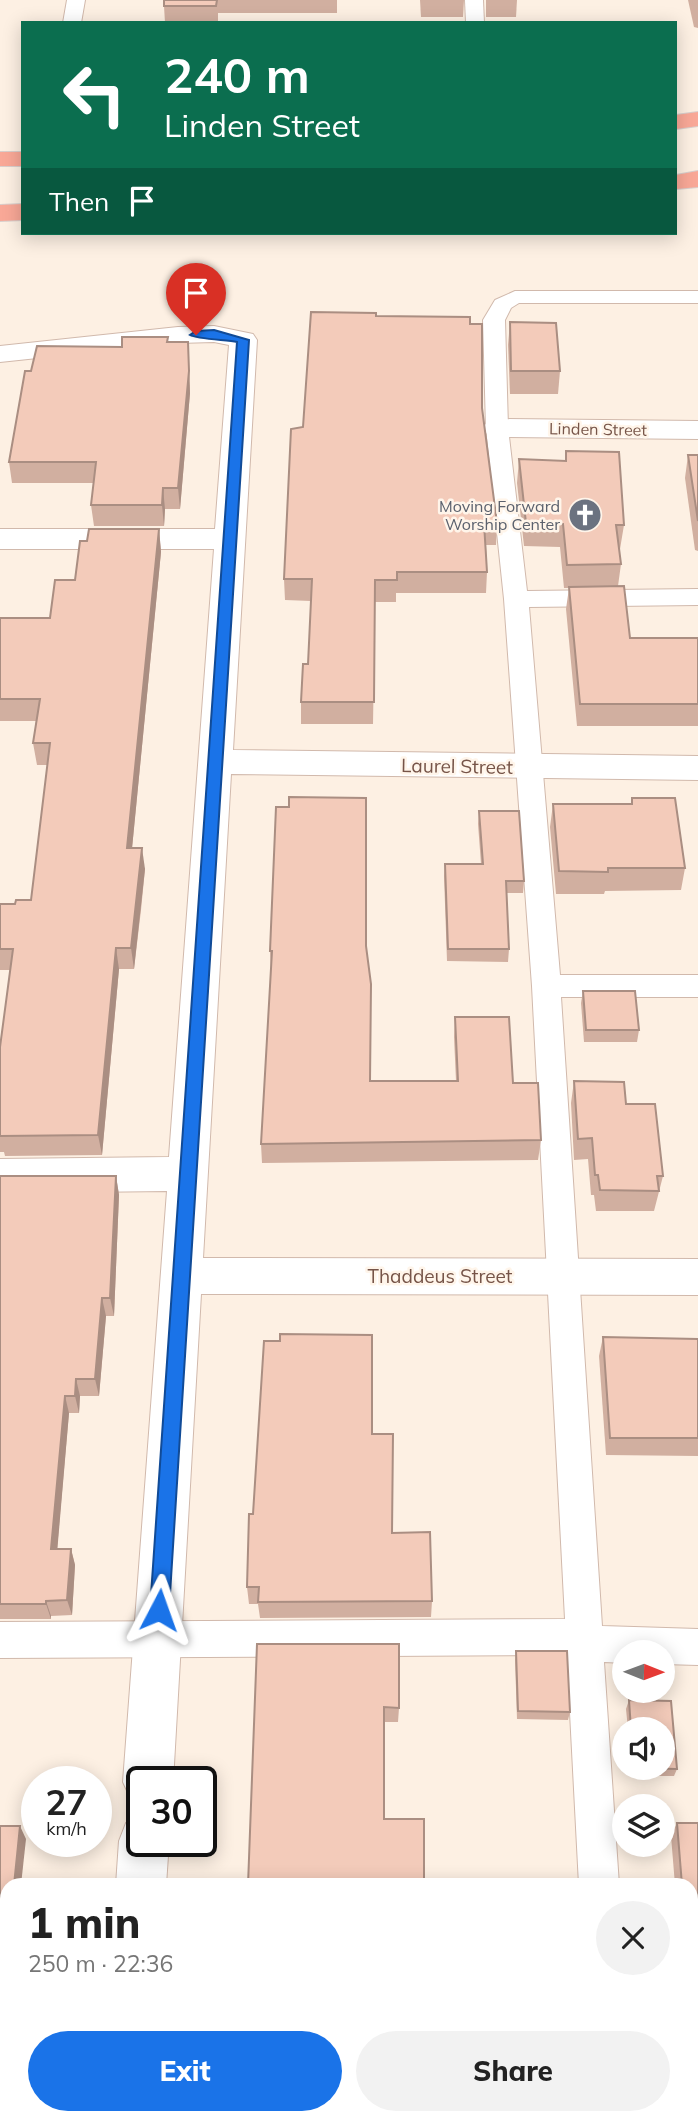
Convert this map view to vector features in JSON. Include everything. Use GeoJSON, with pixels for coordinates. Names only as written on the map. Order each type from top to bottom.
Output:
{"type":"FeatureCollection","features":[{"type":"Feature","properties":{"kind":"highway"},"geometry":{"type":"LineString","coordinates":[[677,122],[698,119]]}},
{"type":"Feature","properties":{"kind":"highway"},"geometry":{"type":"LineString","coordinates":[[0,159],[21,159]]}},
{"type":"Feature","properties":{"kind":"highway"},"geometry":{"type":"LineString","coordinates":[[677,182],[698,179]]}},
{"type":"Feature","properties":{"kind":"highway"},"geometry":{"type":"LineString","coordinates":[[0,213],[21,212]]}},
{"type":"Feature","properties":{"kind":"street"},"geometry":{"type":"LineString","coordinates":[[0,354],[178,335],[214,334],[243,340],[149,1766]]}},
{"type":"Feature","properties":{"kind":"street","name":"Linden Street"},"geometry":{"type":"LineString","coordinates":[[497,428],[698,430]]}},
{"type":"Feature","properties":{"kind":"street"},"geometry":{"type":"LineString","coordinates":[[0,539],[229,539]]}},
{"type":"Feature","properties":{"kind":"street","name":"Laurel Street"},"geometry":{"type":"LineString","coordinates":[[217,762],[698,768]]}},
{"type":"Feature","properties":{"kind":"street"},"geometry":{"type":"LineString","coordinates":[[0,1175],[187,1174]]}},
{"type":"Feature","properties":{"kind":"street","name":"Thaddeus Street"},"geometry":{"type":"LineString","coordinates":[[181,1276],[698,1277]]}},
{"type":"Feature","properties":{"kind":"street"},"geometry":{"type":"LineString","coordinates":[[141,1878],[143,1857]]}},
{"type":"Feature","properties":{"kind":"lane"},"geometry":{"type":"LineString","coordinates":[[72,21],[76,0]]}},
{"type":"Feature","properties":{"kind":"lane"},"geometry":{"type":"LineString","coordinates":[[474,0],[475,21]]}},
{"type":"Feature","properties":{"kind":"lane"},"geometry":{"type":"LineString","coordinates":[[599,1878],[546,986],[516,598],[497,428],[494,320],[502,304],[515,297],[698,298]]}},
{"type":"Feature","properties":{"kind":"lane"},"geometry":{"type":"LineString","coordinates":[[516,598],[698,597]]}},
{"type":"Feature","properties":{"kind":"lane"},"geometry":{"type":"LineString","coordinates":[[546,986],[698,986]]}},
{"type":"Feature","properties":{"kind":"lane"},"geometry":{"type":"LineString","coordinates":[[0,1640],[583,1637],[600,1644],[698,1647]]}},
{"type":"Feature","properties":{"kind":"building"},"geometry":{"type":"Polygon","coordinates":[[[164,0],[217,0],[216,6],[164,6],[164,0]]]}},
{"type":"Feature","properties":{"kind":"building"},"geometry":{"type":"Polygon","coordinates":[[[311,312],[470,317],[470,324],[482,324],[482,408],[497,523],[484,523],[487,572],[397,572],[397,580],[375,580],[374,702],[301,702],[303,664],[308,664],[312,579],[284,579],[291,429],[303,427],[311,312]]]}},
{"type":"Feature","properties":{"kind":"building"},"geometry":{"type":"Polygon","coordinates":[[[510,322],[556,323],[560,371],[511,371],[510,322]]]}},
{"type":"Feature","properties":{"kind":"building"},"geometry":{"type":"Polygon","coordinates":[[[122,337],[168,337],[167,342],[188,342],[189,371],[178,488],[163,488],[162,505],[91,505],[96,462],[9,462],[25,371],[31,371],[37,346],[122,347],[122,337]]]}},
{"type":"Feature","properties":{"kind":"building"},"geometry":{"type":"Polygon","coordinates":[[[566,451],[619,452],[624,525],[616,525],[621,564],[567,565],[563,524],[526,523],[519,459],[566,461],[566,451]]]}},
{"type":"Feature","properties":{"kind":"building"},"geometry":{"type":"Polygon","coordinates":[[[688,455],[698,455],[698,521],[688,455]]]}},
{"type":"Feature","properties":{"kind":"building"},"geometry":{"type":"Polygon","coordinates":[[[89,529],[159,529],[127,848],[142,848],[131,948],[116,948],[98,1135],[0,1136],[0,1047],[13,949],[0,949],[0,904],[31,900],[50,743],[33,743],[40,699],[0,699],[0,618],[50,618],[55,580],[75,580],[80,541],[87,541],[89,529]]]}},
{"type":"Feature","properties":{"kind":"building"},"geometry":{"type":"Polygon","coordinates":[[[624,586],[630,638],[698,638],[698,704],[580,704],[569,587],[624,586]]]}},
{"type":"Feature","properties":{"kind":"building"},"geometry":{"type":"Polygon","coordinates":[[[289,797],[366,798],[366,946],[371,984],[370,1081],[458,1081],[455,1017],[509,1017],[513,1083],[538,1083],[541,1140],[261,1144],[272,951],[276,807],[289,807],[289,797]]]}},
{"type":"Feature","properties":{"kind":"building"},"geometry":{"type":"Polygon","coordinates":[[[632,798],[675,798],[685,868],[608,868],[608,872],[559,871],[553,804],[632,804],[632,798]]]}},
{"type":"Feature","properties":{"kind":"building"},"geometry":{"type":"Polygon","coordinates":[[[479,811],[519,811],[524,881],[506,881],[509,949],[448,949],[445,864],[483,864],[479,811]]]}},
{"type":"Feature","properties":{"kind":"building"},"geometry":{"type":"Polygon","coordinates":[[[583,991],[635,991],[639,1030],[586,1030],[583,991]]]}},
{"type":"Feature","properties":{"kind":"building"},"geometry":{"type":"Polygon","coordinates":[[[574,1081],[624,1082],[626,1104],[655,1104],[663,1176],[657,1176],[659,1191],[600,1190],[598,1175],[595,1175],[592,1138],[578,1139],[574,1081]]]}},
{"type":"Feature","properties":{"kind":"building"},"geometry":{"type":"Polygon","coordinates":[[[0,1176],[116,1176],[110,1298],[102,1298],[95,1379],[76,1379],[75,1396],[65,1396],[51,1549],[71,1549],[67,1600],[46,1601],[46,1604],[0,1604],[0,1176]]]}},
{"type":"Feature","properties":{"kind":"building"},"geometry":{"type":"Polygon","coordinates":[[[280,1334],[372,1335],[372,1434],[393,1434],[392,1533],[430,1532],[432,1601],[258,1602],[259,1587],[247,1587],[249,1514],[253,1514],[264,1341],[280,1341],[280,1334]]]}},
{"type":"Feature","properties":{"kind":"building"},"geometry":{"type":"Polygon","coordinates":[[[603,1337],[698,1339],[698,1438],[610,1438],[603,1337]]]}},
{"type":"Feature","properties":{"kind":"building"},"geometry":{"type":"Polygon","coordinates":[[[257,1644],[399,1644],[399,1708],[384,1707],[384,1819],[424,1819],[424,1878],[248,1878],[257,1644]]]}},
{"type":"Feature","properties":{"kind":"building"},"geometry":{"type":"Polygon","coordinates":[[[516,1651],[567,1651],[570,1712],[518,1711],[516,1651]]]}},
{"type":"Feature","properties":{"kind":"building"},"geometry":{"type":"Polygon","coordinates":[[[629,1703],[671,1703],[672,1717],[630,1717],[629,1703]]]}},
{"type":"Feature","properties":{"kind":"building"},"geometry":{"type":"Polygon","coordinates":[[[677,1823],[698,1823],[698,1878],[681,1878],[677,1823]]]}},
{"type":"Feature","properties":{"kind":"building"},"geometry":{"type":"Polygon","coordinates":[[[0,1826],[20,1826],[15,1878],[0,1878],[0,1826]]]}},
{"type":"Feature","properties":{"kind":"place","name":"Moving Forward Worship Center"},"geometry":{"type":"Point","coordinates":[585,515]}},
{"type":"Feature","properties":{"kind":"route"},"geometry":{"type":"LineString","coordinates":[[159,1610],[243,340],[214,334],[196,335]]}}]}
